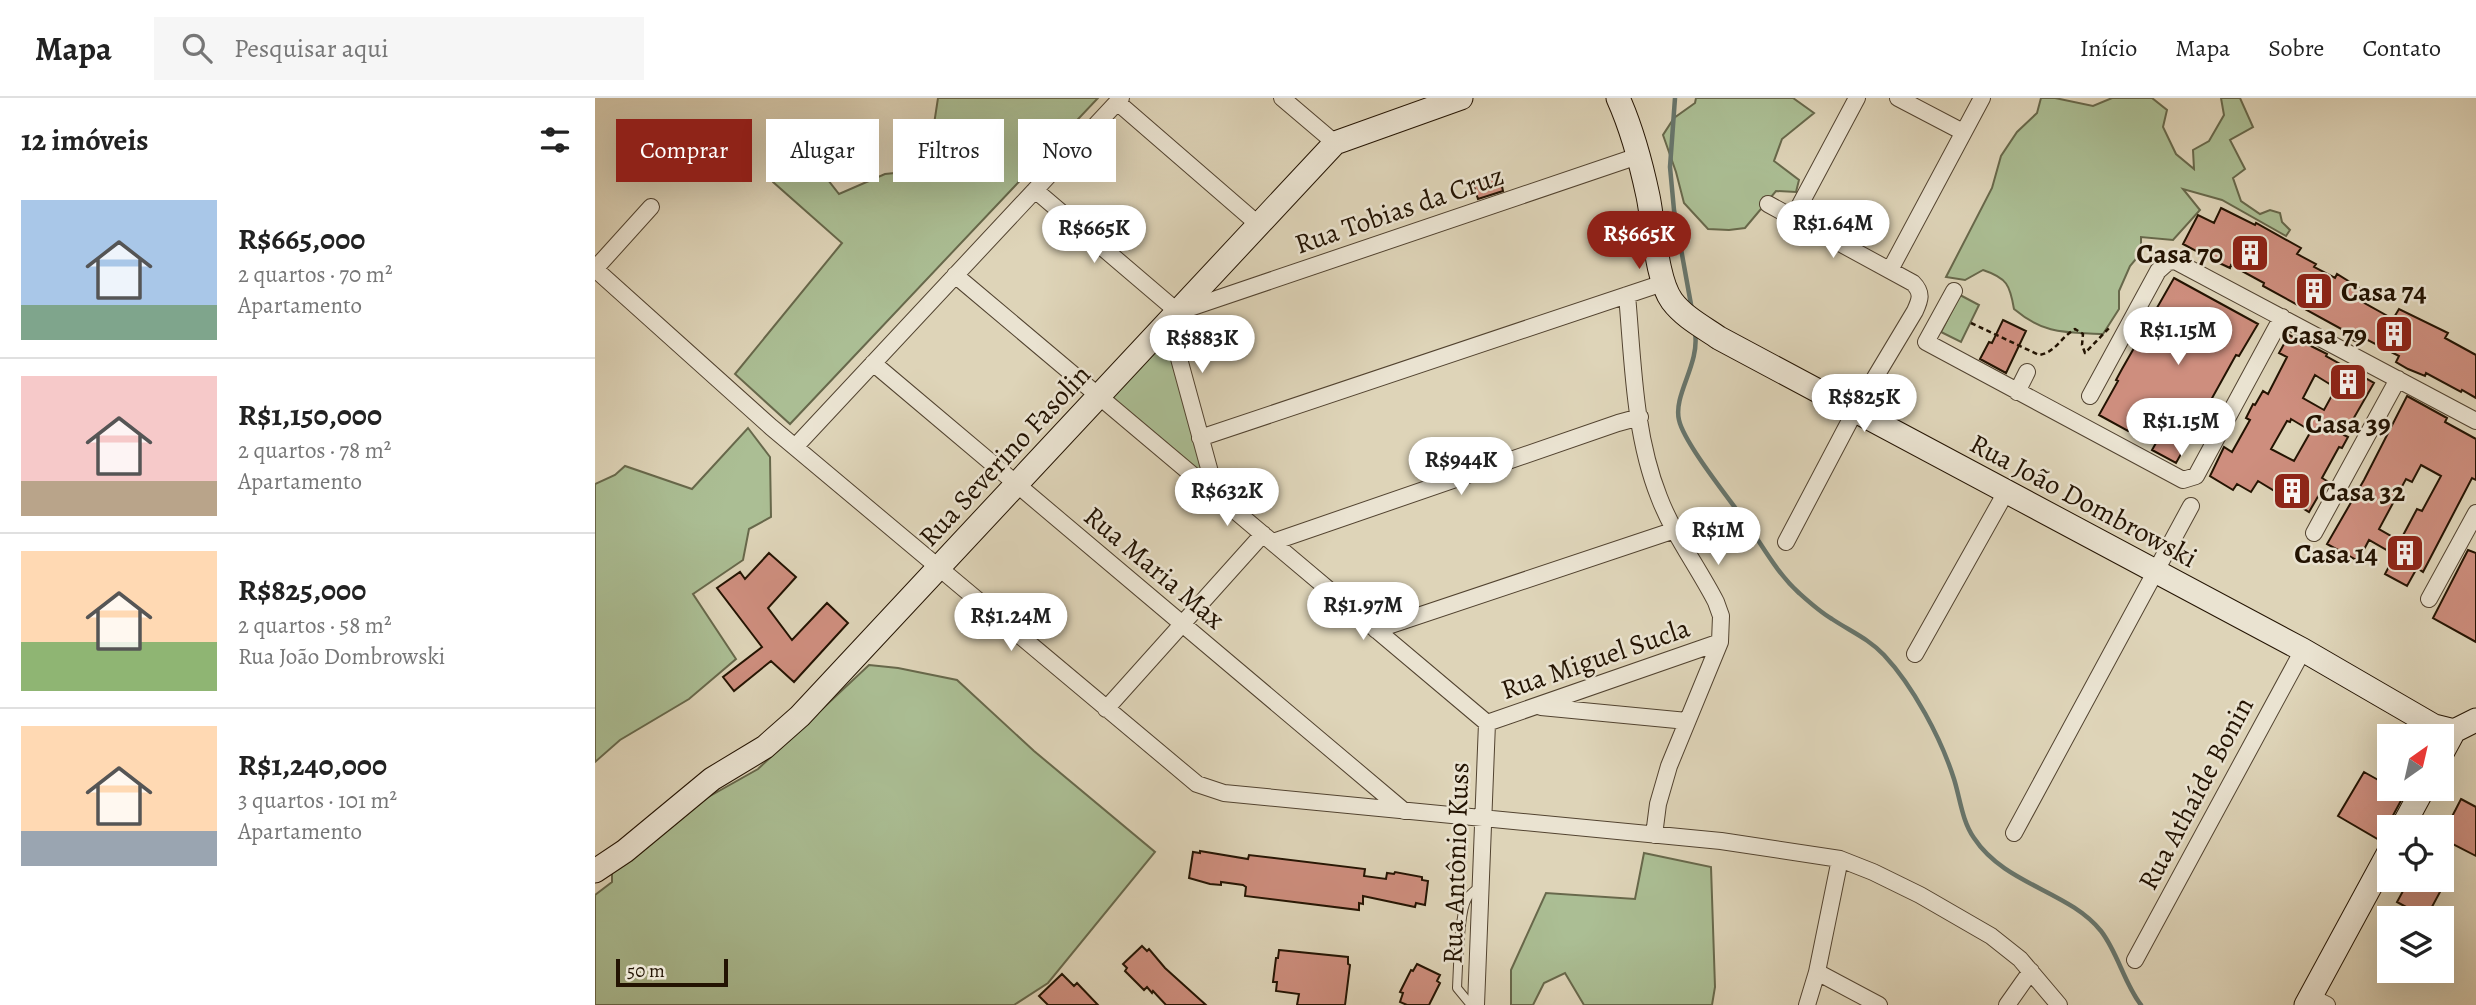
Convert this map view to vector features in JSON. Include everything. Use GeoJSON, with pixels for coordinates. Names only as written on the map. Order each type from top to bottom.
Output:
{"type":"FeatureCollection","features":[{"type":"Feature","properties":{"kind":"street"},"geometry":{"type":"LineString","coordinates":[[1282,98],[1335,143]]}},
{"type":"Feature","properties":{"kind":"street","name":"Rua Severino Fasolin"},"geometry":{"type":"LineString","coordinates":[[595,871],[625,851],[705,785],[744,762],[783,733],[1335,143],[1461,98]]}},
{"type":"Feature","properties":{"kind":"street"},"geometry":{"type":"LineString","coordinates":[[1200,438],[1663,283],[1648,194],[1618,98]]}},
{"type":"Feature","properties":{"kind":"street"},"geometry":{"type":"LineString","coordinates":[[1793,218],[1857,98]]}},
{"type":"Feature","properties":{"kind":"street"},"geometry":{"type":"LineString","coordinates":[[1898,98],[1963,132]]}},
{"type":"Feature","properties":{"kind":"street"},"geometry":{"type":"LineString","coordinates":[[1889,270],[1982,98]]}},
{"type":"Feature","properties":{"kind":"street"},"geometry":{"type":"LineString","coordinates":[[795,447],[1119,100],[1259,225]]}},
{"type":"Feature","properties":{"kind":"street","name":"Rua Tobias da Cruz"},"geometry":{"type":"LineString","coordinates":[[1173,317],[1638,156]]}},
{"type":"Feature","properties":{"kind":"street"},"geometry":{"type":"LineString","coordinates":[[1035,190],[1173,317],[1200,438],[1216,494]]}},
{"type":"Feature","properties":{"kind":"street"},"geometry":{"type":"LineString","coordinates":[[1768,204],[1913,283],[1921,295],[1915,311],[1855,411],[1786,542]]}},
{"type":"Feature","properties":{"kind":"street"},"geometry":{"type":"LineString","coordinates":[[651,206],[595,269],[795,447],[1185,775],[1209,790],[1721,841],[1840,859],[1873,872],[1953,914],[2009,949],[2059,1005]]}},
{"type":"Feature","properties":{"kind":"street"},"geometry":{"type":"LineString","coordinates":[[2090,396],[2158,271],[2168,262],[2175,261],[2476,421]]}},
{"type":"Feature","properties":{"kind":"street"},"geometry":{"type":"LineString","coordinates":[[955,275],[1487,723]]}},
{"type":"Feature","properties":{"kind":"street","name":"Rua João Dombrowski"},"geometry":{"type":"LineString","coordinates":[[1663,283],[1672,301],[1708,331],[2303,650],[2431,724]]}},
{"type":"Feature","properties":{"kind":"street"},"geometry":{"type":"LineString","coordinates":[[1954,291],[1926,342],[2178,478],[2187,479],[2196,476],[2282,317]]}},
{"type":"Feature","properties":{"kind":"street"},"geometry":{"type":"LineString","coordinates":[[1627,295],[1640,417],[1653,478],[1659,498],[1721,616],[1720,642],[1663,785],[1654,835]]}},
{"type":"Feature","properties":{"kind":"street","name":"Rua Maria Max"},"geometry":{"type":"LineString","coordinates":[[873,363],[1404,811]]}},
{"type":"Feature","properties":{"kind":"street"},"geometry":{"type":"LineString","coordinates":[[2017,392],[2027,372]]}},
{"type":"Feature","properties":{"kind":"street"},"geometry":{"type":"LineString","coordinates":[[2314,533],[2398,379]]}},
{"type":"Feature","properties":{"kind":"street"},"geometry":{"type":"LineString","coordinates":[[1106,709],[1182,624],[1268,538],[1640,417]]}},
{"type":"Feature","properties":{"kind":"street"},"geometry":{"type":"LineString","coordinates":[[1915,654],[2006,492]]}},
{"type":"Feature","properties":{"kind":"street"},"geometry":{"type":"LineString","coordinates":[[2014,833],[2192,506]]}},
{"type":"Feature","properties":{"kind":"street"},"geometry":{"type":"LineString","coordinates":[[2429,599],[2476,513]]}},
{"type":"Feature","properties":{"kind":"street"},"geometry":{"type":"LineString","coordinates":[[1376,630],[1675,530]]}},
{"type":"Feature","properties":{"kind":"street","name":"Rua Miguel Sucla"},"geometry":{"type":"LineString","coordinates":[[1487,723],[1720,642]]}},
{"type":"Feature","properties":{"kind":"street","name":"Rua Athaíde Bonin"},"geometry":{"type":"LineString","coordinates":[[2135,960],[2303,650]]}},
{"type":"Feature","properties":{"kind":"street"},"geometry":{"type":"LineString","coordinates":[[1535,706],[1687,721]]}},
{"type":"Feature","properties":{"kind":"street"},"geometry":{"type":"LineString","coordinates":[[2454,731],[2476,720]]}},
{"type":"Feature","properties":{"kind":"street","name":"Rua Antônio Kuss"},"geometry":{"type":"LineString","coordinates":[[1476,1005],[1487,723]]}},
{"type":"Feature","properties":{"kind":"street"},"geometry":{"type":"LineString","coordinates":[[1807,1005],[1817,972],[1840,859]]}},
{"type":"Feature","properties":{"kind":"street"},"geometry":{"type":"LineString","coordinates":[[2315,1002],[2377,876]]}},
{"type":"Feature","properties":{"kind":"street"},"geometry":{"type":"LineString","coordinates":[[2007,1005],[2031,971]]}},
{"type":"Feature","properties":{"kind":"street"},"geometry":{"type":"LineString","coordinates":[[1817,972],[1879,1005]]}},
{"type":"Feature","properties":{"kind":"lane"},"geometry":{"type":"LineString","coordinates":[[1471,1005],[1457,988],[1459,946],[1465,903],[1468,896],[1481,885]]}},
{"type":"Feature","properties":{"kind":"path"},"geometry":{"type":"LineString","coordinates":[[1971,323],[2039,355],[2049,354],[2066,334],[2075,329],[2083,334],[2085,354],[2108,327],[2117,324],[2127,326]]}},
{"type":"Feature","properties":{"kind":"green space"},"geometry":{"type":"Polygon","coordinates":[[[938,98],[1098,98],[1078,119],[1018,119],[1019,182],[790,424],[735,374],[842,243],[773,182],[830,182],[839,194],[867,182],[879,182],[879,177],[893,173],[893,182],[1004,182],[1004,119],[935,119],[938,98]]]}},
{"type":"Feature","properties":{"kind":"green space"},"geometry":{"type":"Polygon","coordinates":[[[1696,98],[1793,98],[1814,113],[1782,139],[1774,161],[1799,180],[1796,192],[1776,191],[1745,228],[1708,229],[1684,203],[1663,135],[1674,118],[1695,103],[1696,98]]]}},
{"type":"Feature","properties":{"kind":"green space"},"geometry":{"type":"Polygon","coordinates":[[[2041,98],[2055,98],[2093,106],[2112,98],[2152,98],[2167,110],[2163,127],[2176,154],[2194,169],[2193,150],[2209,141],[2224,115],[2221,98],[2240,98],[2253,127],[2230,140],[2245,169],[2233,178],[2241,201],[2260,214],[2270,210],[2280,213],[2282,222],[2290,230],[2286,236],[2222,200],[2183,189],[2200,210],[2173,240],[2141,237],[2141,253],[2130,266],[2119,291],[2119,309],[2103,334],[2056,330],[2036,324],[2014,309],[2006,284],[1997,276],[1983,270],[1965,280],[1946,277],[1992,188],[2001,156],[2017,132],[2037,113],[2041,98]]]}},
{"type":"Feature","properties":{"kind":"green space"},"geometry":{"type":"Polygon","coordinates":[[[1960,295],[1979,305],[1961,342],[1941,332],[1960,295]]]}},
{"type":"Feature","properties":{"kind":"green space"},"geometry":{"type":"Polygon","coordinates":[[[1165,331],[1206,483],[1106,395],[1165,331]]]}},
{"type":"Feature","properties":{"kind":"green space"},"geometry":{"type":"Polygon","coordinates":[[[748,428],[770,457],[771,517],[749,529],[743,560],[693,594],[736,659],[689,699],[620,740],[595,762],[595,484],[615,475],[625,466],[692,489],[748,428]]]}},
{"type":"Feature","properties":{"kind":"green space"},"geometry":{"type":"Polygon","coordinates":[[[869,665],[957,680],[1034,751],[1155,852],[1048,983],[1014,1005],[595,1005],[595,895],[612,882],[612,869],[678,814],[758,769],[869,665]]]}},
{"type":"Feature","properties":{"kind":"green space"},"geometry":{"type":"Polygon","coordinates":[[[1644,853],[1711,867],[1715,987],[1712,1005],[1584,1005],[1565,973],[1544,983],[1533,1005],[1511,1005],[1511,970],[1546,893],[1635,899],[1644,853]]]}},
{"type":"Feature","properties":{"kind":"building"},"geometry":{"type":"Polygon","coordinates":[[[1500,177],[1503,191],[1478,199],[1473,184],[1500,177]]]}},
{"type":"Feature","properties":{"kind":"building"},"geometry":{"type":"Polygon","coordinates":[[[2221,208],[2255,225],[2256,223],[2301,248],[2297,254],[2316,264],[2314,267],[2335,278],[2337,274],[2366,292],[2361,301],[2393,319],[2399,309],[2448,333],[2445,338],[2476,355],[2476,398],[2426,373],[2425,376],[2408,369],[2396,362],[2399,356],[2362,337],[2359,343],[2343,335],[2345,331],[2263,286],[2264,283],[2183,244],[2198,215],[2214,223],[2221,208]]]}},
{"type":"Feature","properties":{"kind":"building"},"geometry":{"type":"Polygon","coordinates":[[[2174,278],[2258,324],[2239,356],[2236,355],[2176,463],[2152,450],[2161,434],[2135,419],[2128,431],[2099,415],[2174,278]]]}},
{"type":"Feature","properties":{"kind":"building"},"geometry":{"type":"Polygon","coordinates":[[[2003,320],[2026,331],[2006,373],[1980,359],[1989,342],[1992,343],[2003,320]]]}},
{"type":"Feature","properties":{"kind":"building"},"geometry":{"type":"Polygon","coordinates":[[[2289,335],[2327,354],[2326,356],[2374,383],[2344,435],[2348,437],[2342,448],[2339,447],[2322,478],[2327,481],[2309,512],[2258,481],[2251,492],[2237,484],[2233,490],[2210,476],[2224,447],[2232,452],[2250,420],[2246,418],[2253,404],[2255,405],[2263,391],[2268,394],[2287,357],[2279,353],[2289,335]],[[2315,375],[2303,398],[2324,410],[2336,388],[2315,375]],[[2291,419],[2290,422],[2287,421],[2271,449],[2294,461],[2311,431],[2291,419]]]}},
{"type":"Feature","properties":{"kind":"building"},"geometry":{"type":"Polygon","coordinates":[[[2407,396],[2447,418],[2445,422],[2476,439],[2476,480],[2472,478],[2423,572],[2417,568],[2407,586],[2385,574],[2395,555],[2369,540],[2358,561],[2327,544],[2364,480],[2407,396]],[[2421,465],[2412,482],[2406,479],[2379,529],[2400,541],[2417,509],[2422,511],[2441,476],[2421,465]]]}},
{"type":"Feature","properties":{"kind":"building"},"geometry":{"type":"Polygon","coordinates":[[[2468,550],[2476,553],[2476,642],[2433,618],[2468,550]]]}},
{"type":"Feature","properties":{"kind":"building"},"geometry":{"type":"Polygon","coordinates":[[[769,553],[796,577],[768,608],[792,640],[827,603],[848,623],[794,682],[771,661],[734,691],[723,677],[762,647],[717,588],[740,572],[745,579],[769,553]]]}},
{"type":"Feature","properties":{"kind":"building"},"geometry":{"type":"Polygon","coordinates":[[[2364,772],[2377,779],[2377,802],[2400,802],[2393,815],[2377,815],[2377,839],[2338,816],[2364,772]]]}},
{"type":"Feature","properties":{"kind":"building"},"geometry":{"type":"Polygon","coordinates":[[[2461,799],[2476,807],[2476,856],[2454,845],[2453,815],[2461,799]]]}},
{"type":"Feature","properties":{"kind":"building"},"geometry":{"type":"Polygon","coordinates":[[[1193,852],[1248,859],[1249,855],[1365,869],[1364,876],[1386,879],[1387,873],[1395,872],[1422,877],[1422,880],[1428,881],[1425,905],[1416,903],[1415,907],[1363,896],[1363,904],[1359,903],[1359,910],[1245,896],[1246,887],[1243,885],[1221,882],[1221,885],[1210,884],[1189,878],[1193,852]]]}},
{"type":"Feature","properties":{"kind":"building"},"geometry":{"type":"Polygon","coordinates":[[[2402,892],[2440,892],[2432,906],[2404,906],[2397,902],[2402,892]]]}},
{"type":"Feature","properties":{"kind":"building"},"geometry":{"type":"Polygon","coordinates":[[[1142,946],[1147,951],[1149,949],[1165,968],[1206,1005],[1166,1005],[1153,991],[1152,993],[1147,987],[1144,990],[1125,971],[1127,968],[1123,964],[1142,946]]]}},
{"type":"Feature","properties":{"kind":"building"},"geometry":{"type":"Polygon","coordinates":[[[1279,950],[1348,957],[1350,965],[1345,1005],[1297,1005],[1299,994],[1276,991],[1277,982],[1273,982],[1279,950]]]}},
{"type":"Feature","properties":{"kind":"building"},"geometry":{"type":"Polygon","coordinates":[[[1417,964],[1440,975],[1437,981],[1440,983],[1429,1005],[1407,1005],[1400,1002],[1403,993],[1400,992],[1417,964]]]}},
{"type":"Feature","properties":{"kind":"building"},"geometry":{"type":"Polygon","coordinates":[[[1062,974],[1074,986],[1077,983],[1098,1005],[1048,1005],[1039,996],[1062,974]]]}},
{"type":"Feature","properties":{"kind":"waterway"},"geometry":{"type":"LineString","coordinates":[[1675,98],[1670,167],[1674,210],[1692,310]]}},
{"type":"Feature","properties":{"kind":"waterway"},"geometry":{"type":"LineString","coordinates":[[1695,333],[1694,356],[1678,410],[1683,430],[1698,457],[1791,585],[1823,613],[1878,649],[1895,668],[1925,713],[1942,747],[1964,817],[1974,838],[2002,867],[2088,917],[2107,940],[2141,1005]]}},
{"type":"Feature","properties":{"kind":"place","name":"Casa 70"},"geometry":{"type":"Point","coordinates":[2250,253]}},
{"type":"Feature","properties":{"kind":"place","name":"Casa 74"},"geometry":{"type":"Point","coordinates":[2314,291]}},
{"type":"Feature","properties":{"kind":"place","name":"Casa 79"},"geometry":{"type":"Point","coordinates":[2394,334]}},
{"type":"Feature","properties":{"kind":"place","name":"Casa 39"},"geometry":{"type":"Point","coordinates":[2348,382]}},
{"type":"Feature","properties":{"kind":"place","name":"Casa 32"},"geometry":{"type":"Point","coordinates":[2292,491]}},
{"type":"Feature","properties":{"kind":"place","name":"Casa 14"},"geometry":{"type":"Point","coordinates":[2405,553]}}]}
